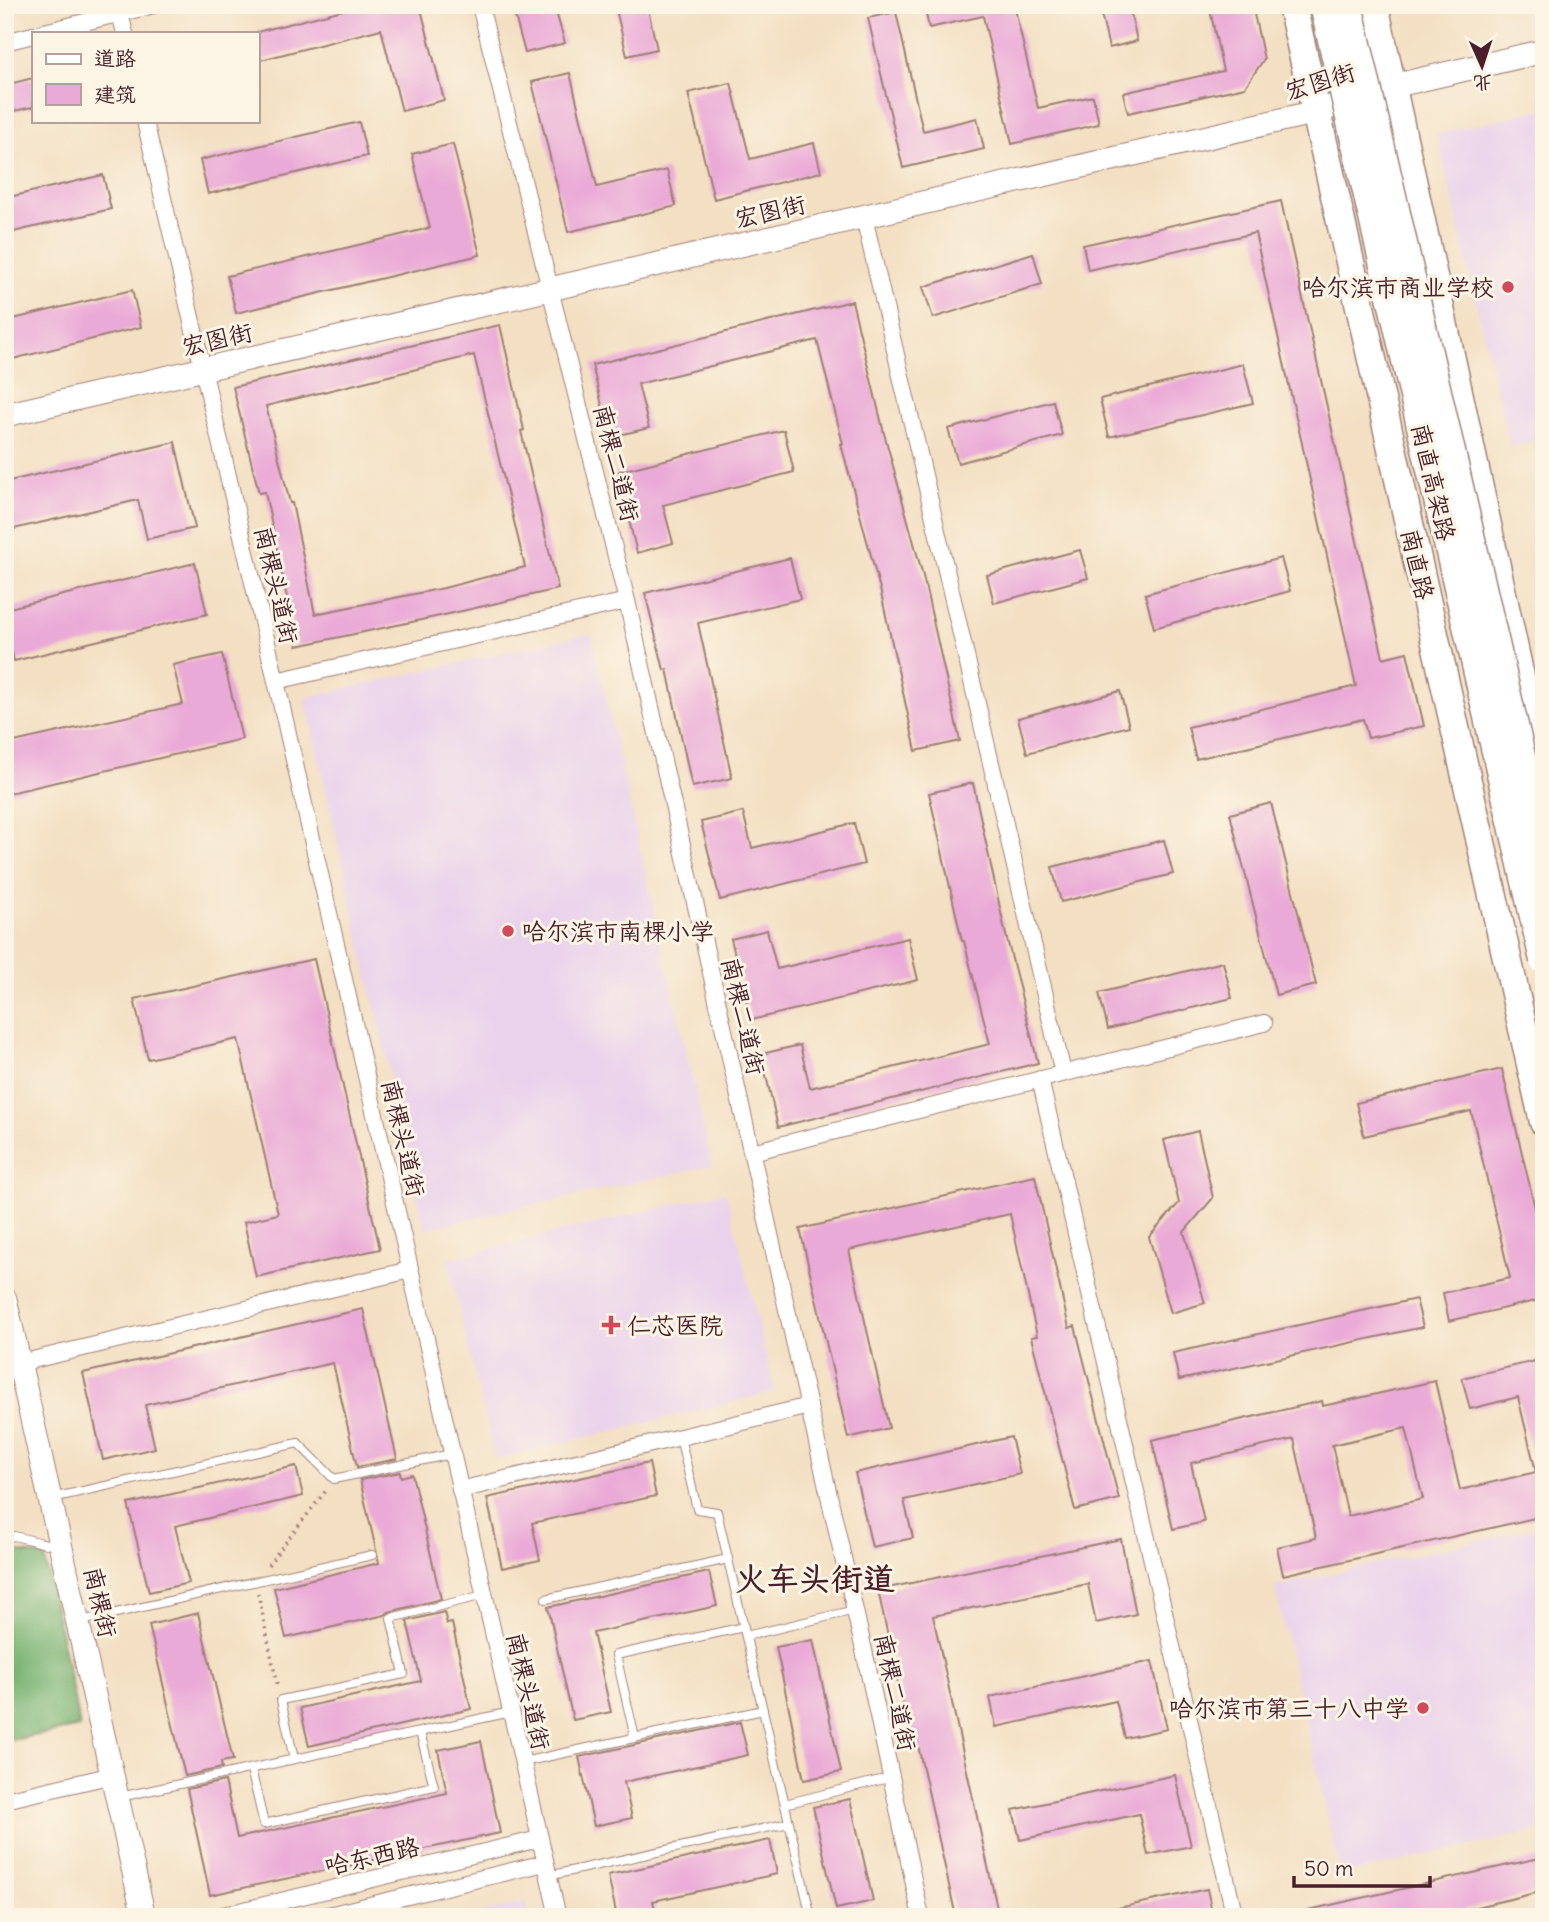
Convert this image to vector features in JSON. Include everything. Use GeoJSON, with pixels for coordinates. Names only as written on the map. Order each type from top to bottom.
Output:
{"type":"FeatureCollection","features":[{"type":"Feature","properties":{"kind":"highway","name":"南直路"},"geometry":{"type":"LineString","coordinates":[[1292,5],[1544,1122]]}},
{"type":"Feature","properties":{"kind":"highway","name":"南直高架路"},"geometry":{"type":"LineString","coordinates":[[1324,5],[1544,960]]}},
{"type":"Feature","properties":{"kind":"highway","name":"南直高架路"},"geometry":{"type":"LineString","coordinates":[[1348,5],[1544,856]]}},
{"type":"Feature","properties":{"kind":"highway"},"geometry":{"type":"LineString","coordinates":[[1374,5],[1544,787]]}},
{"type":"Feature","properties":{"kind":"street"},"geometry":{"type":"LineString","coordinates":[[44,32],[154,5]]}},
{"type":"Feature","properties":{"kind":"street","name":"南棵二道街"},"geometry":{"type":"LineString","coordinates":[[481,5],[627,601],[855,1609],[921,1917]]}},
{"type":"Feature","properties":{"kind":"street"},"geometry":{"type":"LineString","coordinates":[[120,14],[125,32]]}},
{"type":"Feature","properties":{"kind":"street"},"geometry":{"type":"LineString","coordinates":[[5,42],[32,35]]}},
{"type":"Feature","properties":{"kind":"street","name":"宏图街"},"geometry":{"type":"LineString","coordinates":[[5,415],[1316,112],[1393,86],[1544,51]]}},
{"type":"Feature","properties":{"kind":"street","name":"南棵头道街"},"geometry":{"type":"LineString","coordinates":[[145,122],[276,681],[558,1917]]}},
{"type":"Feature","properties":{"kind":"street"},"geometry":{"type":"LineString","coordinates":[[864,217],[1063,1073]]}},
{"type":"Feature","properties":{"kind":"street"},"geometry":{"type":"LineString","coordinates":[[276,681],[627,601]]}},
{"type":"Feature","properties":{"kind":"street"},"geometry":{"type":"LineString","coordinates":[[752,1152],[1264,1023]]}},
{"type":"Feature","properties":{"kind":"street"},"geometry":{"type":"LineString","coordinates":[[1040,1079],[1235,1917]]}},
{"type":"Feature","properties":{"kind":"street"},"geometry":{"type":"LineString","coordinates":[[10,1365],[410,1270]]}},
{"type":"Feature","properties":{"kind":"street","name":"南棵街"},"geometry":{"type":"LineString","coordinates":[[5,1299],[10,1365],[51,1499],[144,1917]]}},
{"type":"Feature","properties":{"kind":"street"},"geometry":{"type":"LineString","coordinates":[[460,1490],[809,1406]]}},
{"type":"Feature","properties":{"kind":"street"},"geometry":{"type":"LineString","coordinates":[[5,1800],[113,1775]]}},
{"type":"Feature","properties":{"kind":"street","name":"哈东西路"},"geometry":{"type":"LineString","coordinates":[[215,1917],[540,1839]]}},
{"type":"Feature","properties":{"kind":"street","name":"哈东西路"},"geometry":{"type":"LineString","coordinates":[[320,1917],[384,1909],[547,1870]]}},
{"type":"Feature","properties":{"kind":"lane"},"geometry":{"type":"LineString","coordinates":[[680,1437],[697,1509],[717,1512],[811,1917]]}},
{"type":"Feature","properties":{"kind":"lane"},"geometry":{"type":"LineString","coordinates":[[51,1499],[298,1443],[334,1479],[452,1454]]}},
{"type":"Feature","properties":{"kind":"lane"},"geometry":{"type":"LineString","coordinates":[[5,1538],[14,1536],[62,1548]]}},
{"type":"Feature","properties":{"kind":"lane"},"geometry":{"type":"LineString","coordinates":[[78,1622],[372,1555]]}},
{"type":"Feature","properties":{"kind":"lane"},"geometry":{"type":"LineString","coordinates":[[546,1599],[728,1559]]}},
{"type":"Feature","properties":{"kind":"lane"},"geometry":{"type":"LineString","coordinates":[[295,1759],[281,1700],[404,1674],[391,1618],[484,1595]]}},
{"type":"Feature","properties":{"kind":"lane"},"geometry":{"type":"LineString","coordinates":[[746,1636],[855,1609]]}},
{"type":"Feature","properties":{"kind":"lane"},"geometry":{"type":"LineString","coordinates":[[635,1738],[616,1655],[744,1627]]}},
{"type":"Feature","properties":{"kind":"lane"},"geometry":{"type":"LineString","coordinates":[[522,1762],[763,1710]]}},
{"type":"Feature","properties":{"kind":"lane"},"geometry":{"type":"LineString","coordinates":[[118,1798],[511,1712]]}},
{"type":"Feature","properties":{"kind":"lane"},"geometry":{"type":"LineString","coordinates":[[251,1769],[264,1824],[434,1786],[420,1732]]}},
{"type":"Feature","properties":{"kind":"lane"},"geometry":{"type":"LineString","coordinates":[[785,1804],[892,1777]]}},
{"type":"Feature","properties":{"kind":"lane"},"geometry":{"type":"LineString","coordinates":[[547,1870],[789,1823]]}},
{"type":"Feature","properties":{"kind":"shaded area","name":"哈尔滨市商业学校"},"geometry":{"type":"Polygon","coordinates":[[[1544,109],[1544,439],[1510,447],[1437,134],[1544,109]]]}},
{"type":"Feature","properties":{"kind":"shaded area","name":"哈尔滨市南棵小学"},"geometry":{"type":"Polygon","coordinates":[[[591,633],[712,1165],[425,1229],[305,698],[591,633]]]}},
{"type":"Feature","properties":{"kind":"shaded area","name":"仁芯医院"},"geometry":{"type":"Polygon","coordinates":[[[726,1192],[775,1392],[495,1459],[447,1259],[726,1192]]]}},
{"type":"Feature","properties":{"kind":"shaded area","name":"哈尔滨市第三十八中学"},"geometry":{"type":"Polygon","coordinates":[[[1544,1526],[1544,1829],[1341,1875],[1275,1587],[1544,1526]]]}},
{"type":"Feature","properties":{"kind":"shaded area"},"geometry":{"type":"Polygon","coordinates":[[[527,1902],[530,1917],[466,1917],[527,1902]]]}},
{"type":"Feature","properties":{"kind":"green space"},"geometry":{"type":"Polygon","coordinates":[[[5,1550],[44,1556],[80,1727],[5,1741],[5,1550]]]}},
{"type":"Feature","properties":{"kind":"building"},"geometry":{"type":"Polygon","coordinates":[[[362,5],[420,5],[444,100],[402,111],[381,29],[259,60],[257,32],[362,5]]]}},
{"type":"Feature","properties":{"kind":"building"},"geometry":{"type":"Polygon","coordinates":[[[512,5],[554,5],[565,43],[525,53],[512,5]]]}},
{"type":"Feature","properties":{"kind":"building"},"geometry":{"type":"Polygon","coordinates":[[[615,5],[647,5],[657,49],[627,56],[615,5]]]}},
{"type":"Feature","properties":{"kind":"building"},"geometry":{"type":"Polygon","coordinates":[[[924,5],[1014,5],[1038,108],[1093,96],[1099,124],[1012,144],[983,16],[929,28],[924,5]]]}},
{"type":"Feature","properties":{"kind":"building"},"geometry":{"type":"Polygon","coordinates":[[[1099,5],[1129,5],[1137,41],[1109,48],[1099,5]]]}},
{"type":"Feature","properties":{"kind":"building"},"geometry":{"type":"Polygon","coordinates":[[[1209,5],[1252,5],[1264,59],[1245,87],[1128,113],[1123,93],[1223,71],[1209,5]]]}},
{"type":"Feature","properties":{"kind":"building"},"geometry":{"type":"Polygon","coordinates":[[[896,12],[923,131],[977,118],[984,149],[903,168],[868,18],[896,12]]]}},
{"type":"Feature","properties":{"kind":"building"},"geometry":{"type":"Polygon","coordinates":[[[570,73],[597,187],[667,170],[676,206],[568,232],[532,82],[570,73]]]}},
{"type":"Feature","properties":{"kind":"building"},"geometry":{"type":"Polygon","coordinates":[[[32,78],[32,107],[5,113],[5,85],[32,78]]]}},
{"type":"Feature","properties":{"kind":"building"},"geometry":{"type":"Polygon","coordinates":[[[731,83],[750,159],[814,143],[821,172],[714,199],[688,93],[731,83]]]}},
{"type":"Feature","properties":{"kind":"building"},"geometry":{"type":"Polygon","coordinates":[[[359,122],[367,156],[208,194],[200,160],[359,122]]]}},
{"type":"Feature","properties":{"kind":"building"},"geometry":{"type":"Polygon","coordinates":[[[453,144],[480,255],[236,313],[227,276],[430,228],[412,154],[453,144]]]}},
{"type":"Feature","properties":{"kind":"building"},"geometry":{"type":"Polygon","coordinates":[[[103,175],[111,209],[5,234],[5,198],[103,175]]]}},
{"type":"Feature","properties":{"kind":"building"},"geometry":{"type":"Polygon","coordinates":[[[1281,201],[1383,658],[1407,652],[1424,726],[1368,738],[1363,719],[1196,759],[1188,727],[1356,686],[1255,233],[1088,270],[1083,245],[1281,201]]]}},
{"type":"Feature","properties":{"kind":"building"},"geometry":{"type":"Polygon","coordinates":[[[1033,253],[1042,284],[933,318],[923,287],[1033,253]]]}},
{"type":"Feature","properties":{"kind":"building"},"geometry":{"type":"Polygon","coordinates":[[[132,290],[141,327],[5,361],[5,321],[132,290]]]}},
{"type":"Feature","properties":{"kind":"building"},"geometry":{"type":"Polygon","coordinates":[[[852,301],[923,576],[960,741],[916,751],[880,589],[841,444],[817,340],[638,384],[649,428],[610,437],[592,365],[852,301]]]}},
{"type":"Feature","properties":{"kind":"building"},"geometry":{"type":"Polygon","coordinates":[[[500,325],[524,430],[521,431],[558,589],[297,646],[265,492],[259,493],[233,387],[500,325]],[[474,355],[266,406],[292,503],[315,614],[444,588],[525,567],[474,355]]]}},
{"type":"Feature","properties":{"kind":"building"},"geometry":{"type":"Polygon","coordinates":[[[1243,364],[1253,403],[1109,437],[1100,399],[1243,364]]]}},
{"type":"Feature","properties":{"kind":"building"},"geometry":{"type":"Polygon","coordinates":[[[1053,401],[1062,435],[958,463],[948,429],[1053,401]]]}},
{"type":"Feature","properties":{"kind":"building"},"geometry":{"type":"Polygon","coordinates":[[[784,430],[794,472],[663,505],[673,543],[637,553],[617,472],[784,430]]]}},
{"type":"Feature","properties":{"kind":"building"},"geometry":{"type":"Polygon","coordinates":[[[175,442],[195,528],[147,539],[138,500],[5,531],[5,482],[175,442]]]}},
{"type":"Feature","properties":{"kind":"building"},"geometry":{"type":"Polygon","coordinates":[[[1080,550],[1088,578],[994,603],[987,575],[1080,550]]]}},
{"type":"Feature","properties":{"kind":"building"},"geometry":{"type":"Polygon","coordinates":[[[790,558],[800,599],[698,623],[732,778],[692,787],[667,669],[664,670],[645,593],[790,558]]]}},
{"type":"Feature","properties":{"kind":"building"},"geometry":{"type":"Polygon","coordinates":[[[1281,558],[1290,591],[1154,628],[1145,594],[1281,558]]]}},
{"type":"Feature","properties":{"kind":"building"},"geometry":{"type":"Polygon","coordinates":[[[195,563],[207,614],[14,661],[5,624],[5,609],[195,563]]]}},
{"type":"Feature","properties":{"kind":"building"},"geometry":{"type":"Polygon","coordinates":[[[222,654],[242,739],[5,794],[5,744],[183,704],[173,665],[222,654]]]}},
{"type":"Feature","properties":{"kind":"building"},"geometry":{"type":"Polygon","coordinates":[[[1120,691],[1129,726],[1027,753],[1018,718],[1120,691]]]}},
{"type":"Feature","properties":{"kind":"building"},"geometry":{"type":"Polygon","coordinates":[[[973,783],[1005,931],[1038,1063],[778,1127],[761,1054],[800,1045],[810,1088],[990,1044],[962,941],[929,793],[973,783]]]}},
{"type":"Feature","properties":{"kind":"building"},"geometry":{"type":"Polygon","coordinates":[[[1271,803],[1316,985],[1276,995],[1230,814],[1271,803]]]}},
{"type":"Feature","properties":{"kind":"building"},"geometry":{"type":"Polygon","coordinates":[[[743,812],[752,848],[854,823],[864,864],[720,900],[701,822],[743,812]]]}},
{"type":"Feature","properties":{"kind":"building"},"geometry":{"type":"Polygon","coordinates":[[[1164,840],[1173,874],[1061,902],[1052,867],[1164,840]]]}},
{"type":"Feature","properties":{"kind":"building"},"geometry":{"type":"Polygon","coordinates":[[[767,930],[777,969],[908,938],[918,980],[751,1020],[731,939],[767,930]]]}},
{"type":"Feature","properties":{"kind":"building"},"geometry":{"type":"Polygon","coordinates":[[[314,959],[380,1249],[256,1277],[244,1222],[278,1214],[238,1039],[148,1059],[134,999],[314,959]]]}},
{"type":"Feature","properties":{"kind":"building"},"geometry":{"type":"Polygon","coordinates":[[[1223,962],[1232,998],[1108,1029],[1099,993],[1223,962]]]}},
{"type":"Feature","properties":{"kind":"building"},"geometry":{"type":"Polygon","coordinates":[[[1502,1069],[1544,1246],[1544,1299],[1449,1321],[1443,1293],[1510,1278],[1471,1111],[1364,1136],[1356,1103],[1502,1069]]]}},
{"type":"Feature","properties":{"kind":"building"},"geometry":{"type":"Polygon","coordinates":[[[1198,1131],[1213,1198],[1184,1232],[1205,1303],[1171,1313],[1149,1237],[1179,1203],[1164,1140],[1198,1131]]]}},
{"type":"Feature","properties":{"kind":"building"},"geometry":{"type":"Polygon","coordinates":[[[1035,1176],[1069,1328],[1075,1326],[1119,1499],[1075,1510],[1031,1337],[1037,1336],[1010,1214],[849,1250],[889,1428],[848,1438],[800,1229],[1035,1176]]]}},
{"type":"Feature","properties":{"kind":"building"},"geometry":{"type":"Polygon","coordinates":[[[1416,1299],[1423,1327],[1179,1380],[1173,1353],[1416,1299]]]}},
{"type":"Feature","properties":{"kind":"building"},"geometry":{"type":"Polygon","coordinates":[[[363,1309],[397,1459],[357,1467],[333,1363],[145,1405],[155,1448],[103,1460],[83,1373],[363,1309]]]}},
{"type":"Feature","properties":{"kind":"building"},"geometry":{"type":"Polygon","coordinates":[[[1544,1359],[1544,1516],[1283,1575],[1277,1547],[1316,1538],[1294,1439],[1191,1463],[1204,1522],[1173,1529],[1152,1440],[1322,1401],[1323,1406],[1435,1381],[1460,1490],[1536,1472],[1518,1397],[1470,1409],[1462,1378],[1544,1359]],[[1406,1428],[1332,1445],[1348,1516],[1423,1499],[1406,1428]]]}},
{"type":"Feature","properties":{"kind":"building"},"geometry":{"type":"Polygon","coordinates":[[[1011,1437],[1020,1474],[904,1500],[913,1538],[872,1547],[855,1473],[1011,1437]]]}},
{"type":"Feature","properties":{"kind":"building"},"geometry":{"type":"Polygon","coordinates":[[[649,1463],[656,1496],[532,1523],[540,1560],[502,1568],[487,1498],[649,1463]]]}},
{"type":"Feature","properties":{"kind":"building"},"geometry":{"type":"Polygon","coordinates":[[[296,1466],[303,1496],[175,1526],[189,1583],[149,1592],[128,1504],[296,1466]]]}},
{"type":"Feature","properties":{"kind":"building"},"geometry":{"type":"Polygon","coordinates":[[[400,1472],[401,1477],[412,1474],[441,1599],[286,1638],[274,1588],[379,1563],[360,1480],[400,1472]]]}},
{"type":"Feature","properties":{"kind":"building"},"geometry":{"type":"Polygon","coordinates":[[[1121,1539],[1136,1614],[1096,1623],[1088,1584],[933,1616],[999,1917],[956,1917],[917,1741],[911,1743],[878,1590],[1121,1539]]]}},
{"type":"Feature","properties":{"kind":"building"},"geometry":{"type":"Polygon","coordinates":[[[709,1572],[717,1606],[593,1633],[611,1712],[573,1720],[548,1607],[709,1572]]]}},
{"type":"Feature","properties":{"kind":"building"},"geometry":{"type":"Polygon","coordinates":[[[444,1612],[447,1624],[452,1623],[471,1709],[309,1746],[300,1708],[421,1681],[407,1621],[444,1612]]]}},
{"type":"Feature","properties":{"kind":"building"},"geometry":{"type":"Polygon","coordinates":[[[198,1613],[233,1760],[221,1762],[222,1768],[185,1776],[149,1625],[198,1613]]]}},
{"type":"Feature","properties":{"kind":"building"},"geometry":{"type":"Polygon","coordinates":[[[813,1640],[841,1772],[804,1780],[776,1647],[813,1640]]]}},
{"type":"Feature","properties":{"kind":"building"},"geometry":{"type":"Polygon","coordinates":[[[1152,1661],[1167,1729],[1125,1738],[1116,1701],[996,1727],[990,1697],[1152,1661]]]}},
{"type":"Feature","properties":{"kind":"building"},"geometry":{"type":"Polygon","coordinates":[[[740,1722],[748,1755],[624,1782],[632,1818],[594,1826],[579,1757],[740,1722]]]}},
{"type":"Feature","properties":{"kind":"building"},"geometry":{"type":"Polygon","coordinates":[[[481,1741],[500,1833],[210,1895],[187,1789],[225,1781],[237,1838],[447,1793],[438,1750],[481,1741]]]}},
{"type":"Feature","properties":{"kind":"building"},"geometry":{"type":"Polygon","coordinates":[[[1175,1775],[1191,1846],[1148,1855],[1139,1814],[1020,1840],[1013,1810],[1175,1775]]]}},
{"type":"Feature","properties":{"kind":"building"},"geometry":{"type":"Polygon","coordinates":[[[850,1799],[873,1901],[836,1909],[813,1807],[850,1799]]]}},
{"type":"Feature","properties":{"kind":"building"},"geometry":{"type":"Polygon","coordinates":[[[770,1840],[777,1874],[653,1901],[657,1917],[617,1917],[608,1875],[770,1840]]]}},
{"type":"Feature","properties":{"kind":"building"},"geometry":{"type":"Polygon","coordinates":[[[1544,1857],[1544,1891],[1434,1917],[1305,1917],[1304,1911],[1544,1857]]]}},
{"type":"Feature","properties":{"kind":"building"},"geometry":{"type":"Polygon","coordinates":[[[1207,1889],[1213,1917],[1109,1917],[1109,1910],[1207,1889]]]}},
{"type":"Feature","properties":{"kind":"place","name":"哈尔滨市商业学校"},"geometry":{"type":"Point","coordinates":[1508,287]}},
{"type":"Feature","properties":{"kind":"place","name":"哈尔滨市南棵小学"},"geometry":{"type":"Point","coordinates":[508,931]}},
{"type":"Feature","properties":{"kind":"place","name":"仁芯医院"},"geometry":{"type":"Point","coordinates":[611,1325]}},
{"type":"Feature","properties":{"kind":"place","name":"哈尔滨市第三十八中学"},"geometry":{"type":"Point","coordinates":[1423,1708]}},
{"type":"Feature","properties":{"kind":"district","name":"火车头街道"},"geometry":{"type":"Point","coordinates":[815,1578]}}]}
